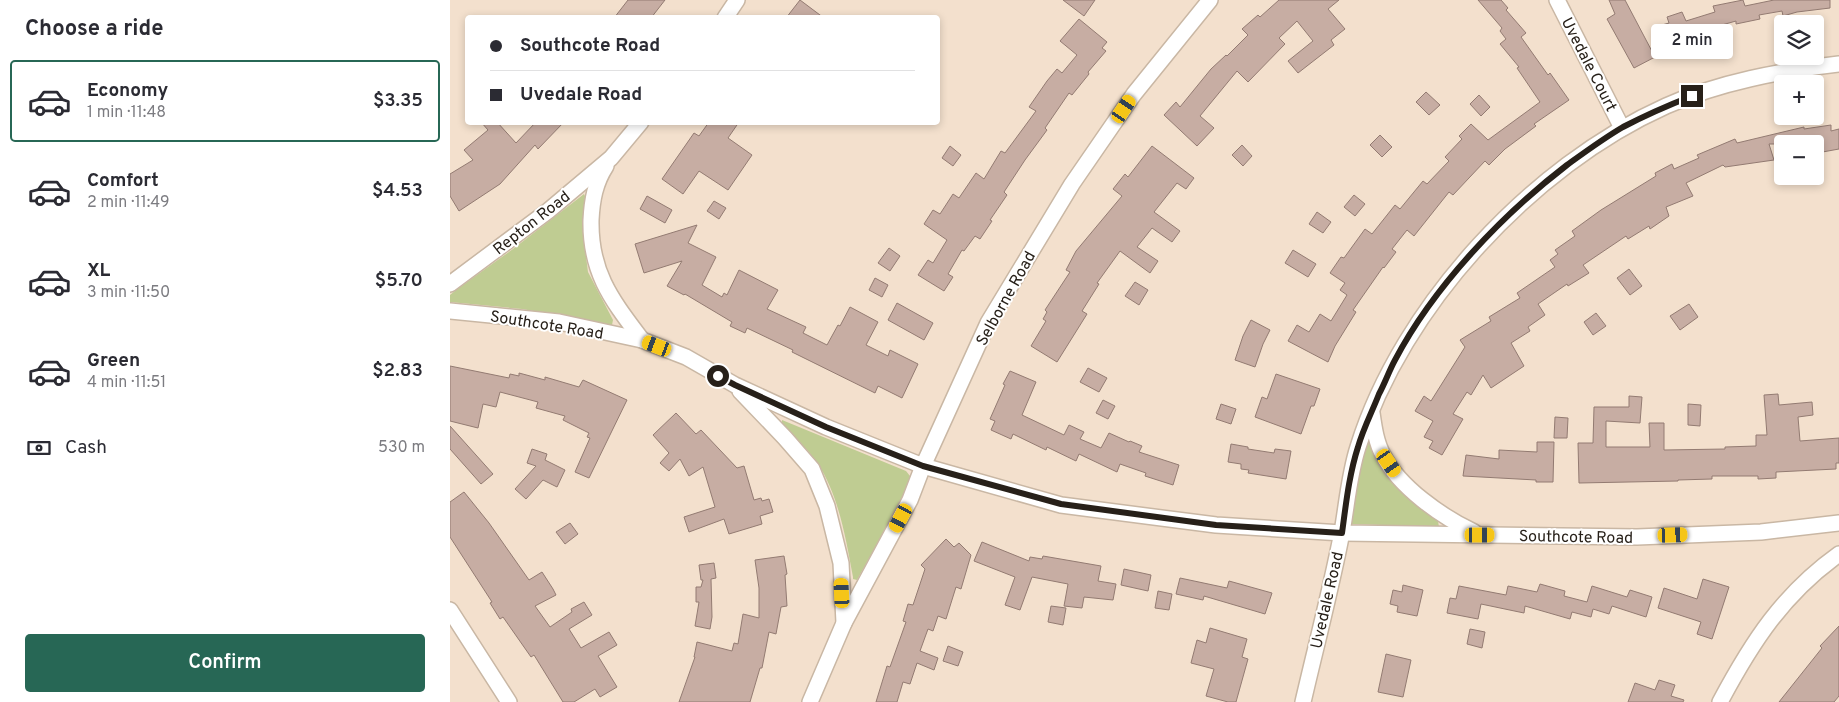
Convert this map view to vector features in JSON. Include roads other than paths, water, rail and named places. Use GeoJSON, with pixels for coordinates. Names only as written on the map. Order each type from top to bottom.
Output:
{"type":"FeatureCollection","features":[{"type":"Feature","properties":{"kind":"street"},"geometry":{"type":"LineString","coordinates":[[727,15],[738,0]]}},
{"type":"Feature","properties":{"kind":"street","name":"Selborne Road"},"geometry":{"type":"LineString","coordinates":[[810,702],[844,623],[910,500],[923,466],[988,323],[1072,184],[1134,94],[1210,0]]}},
{"type":"Feature","properties":{"kind":"street","name":"Uvedale Court"},"geometry":{"type":"LineString","coordinates":[[1557,0],[1622,128]]}},
{"type":"Feature","properties":{"kind":"street","name":"Uvedale Road"},"geometry":{"type":"LineString","coordinates":[[1303,702],[1342,533],[1358,447],[1395,360],[1419,320],[1464,262],[1494,229],[1539,186],[1585,152],[1622,128],[1667,105],[1705,91],[1751,78],[1839,64]]}},
{"type":"Feature","properties":{"kind":"street","name":"Repton Road"},"geometry":{"type":"LineString","coordinates":[[638,125],[611,158],[598,178],[594,190],[591,214],[592,251],[596,267],[613,301],[642,340]]}},
{"type":"Feature","properties":{"kind":"street","name":"Repton Road"},"geometry":{"type":"LineString","coordinates":[[450,284],[548,211],[611,158]]}},
{"type":"Feature","properties":{"kind":"street","name":"Southcote Road"},"geometry":{"type":"LineString","coordinates":[[450,311],[559,322],[642,340],[686,357],[735,385],[826,427],[923,466],[1061,504],[1216,525],[1342,533],[1637,537],[1761,532],[1839,524]]}},
{"type":"Feature","properties":{"kind":"street","name":"Selborne Road"},"geometry":{"type":"LineString","coordinates":[[735,385],[812,469],[827,506],[840,562],[844,623]]}},
{"type":"Feature","properties":{"kind":"street"},"geometry":{"type":"LineString","coordinates":[[1372,411],[1375,434],[1383,455],[1394,472],[1411,490],[1435,510],[1451,521],[1480,535]]}},
{"type":"Feature","properties":{"kind":"street"},"geometry":{"type":"LineString","coordinates":[[1720,702],[1743,658],[1768,622],[1815,571],[1839,554]]}},
{"type":"Feature","properties":{"kind":"street"},"geometry":{"type":"LineString","coordinates":[[450,610],[509,702]]}}]}
